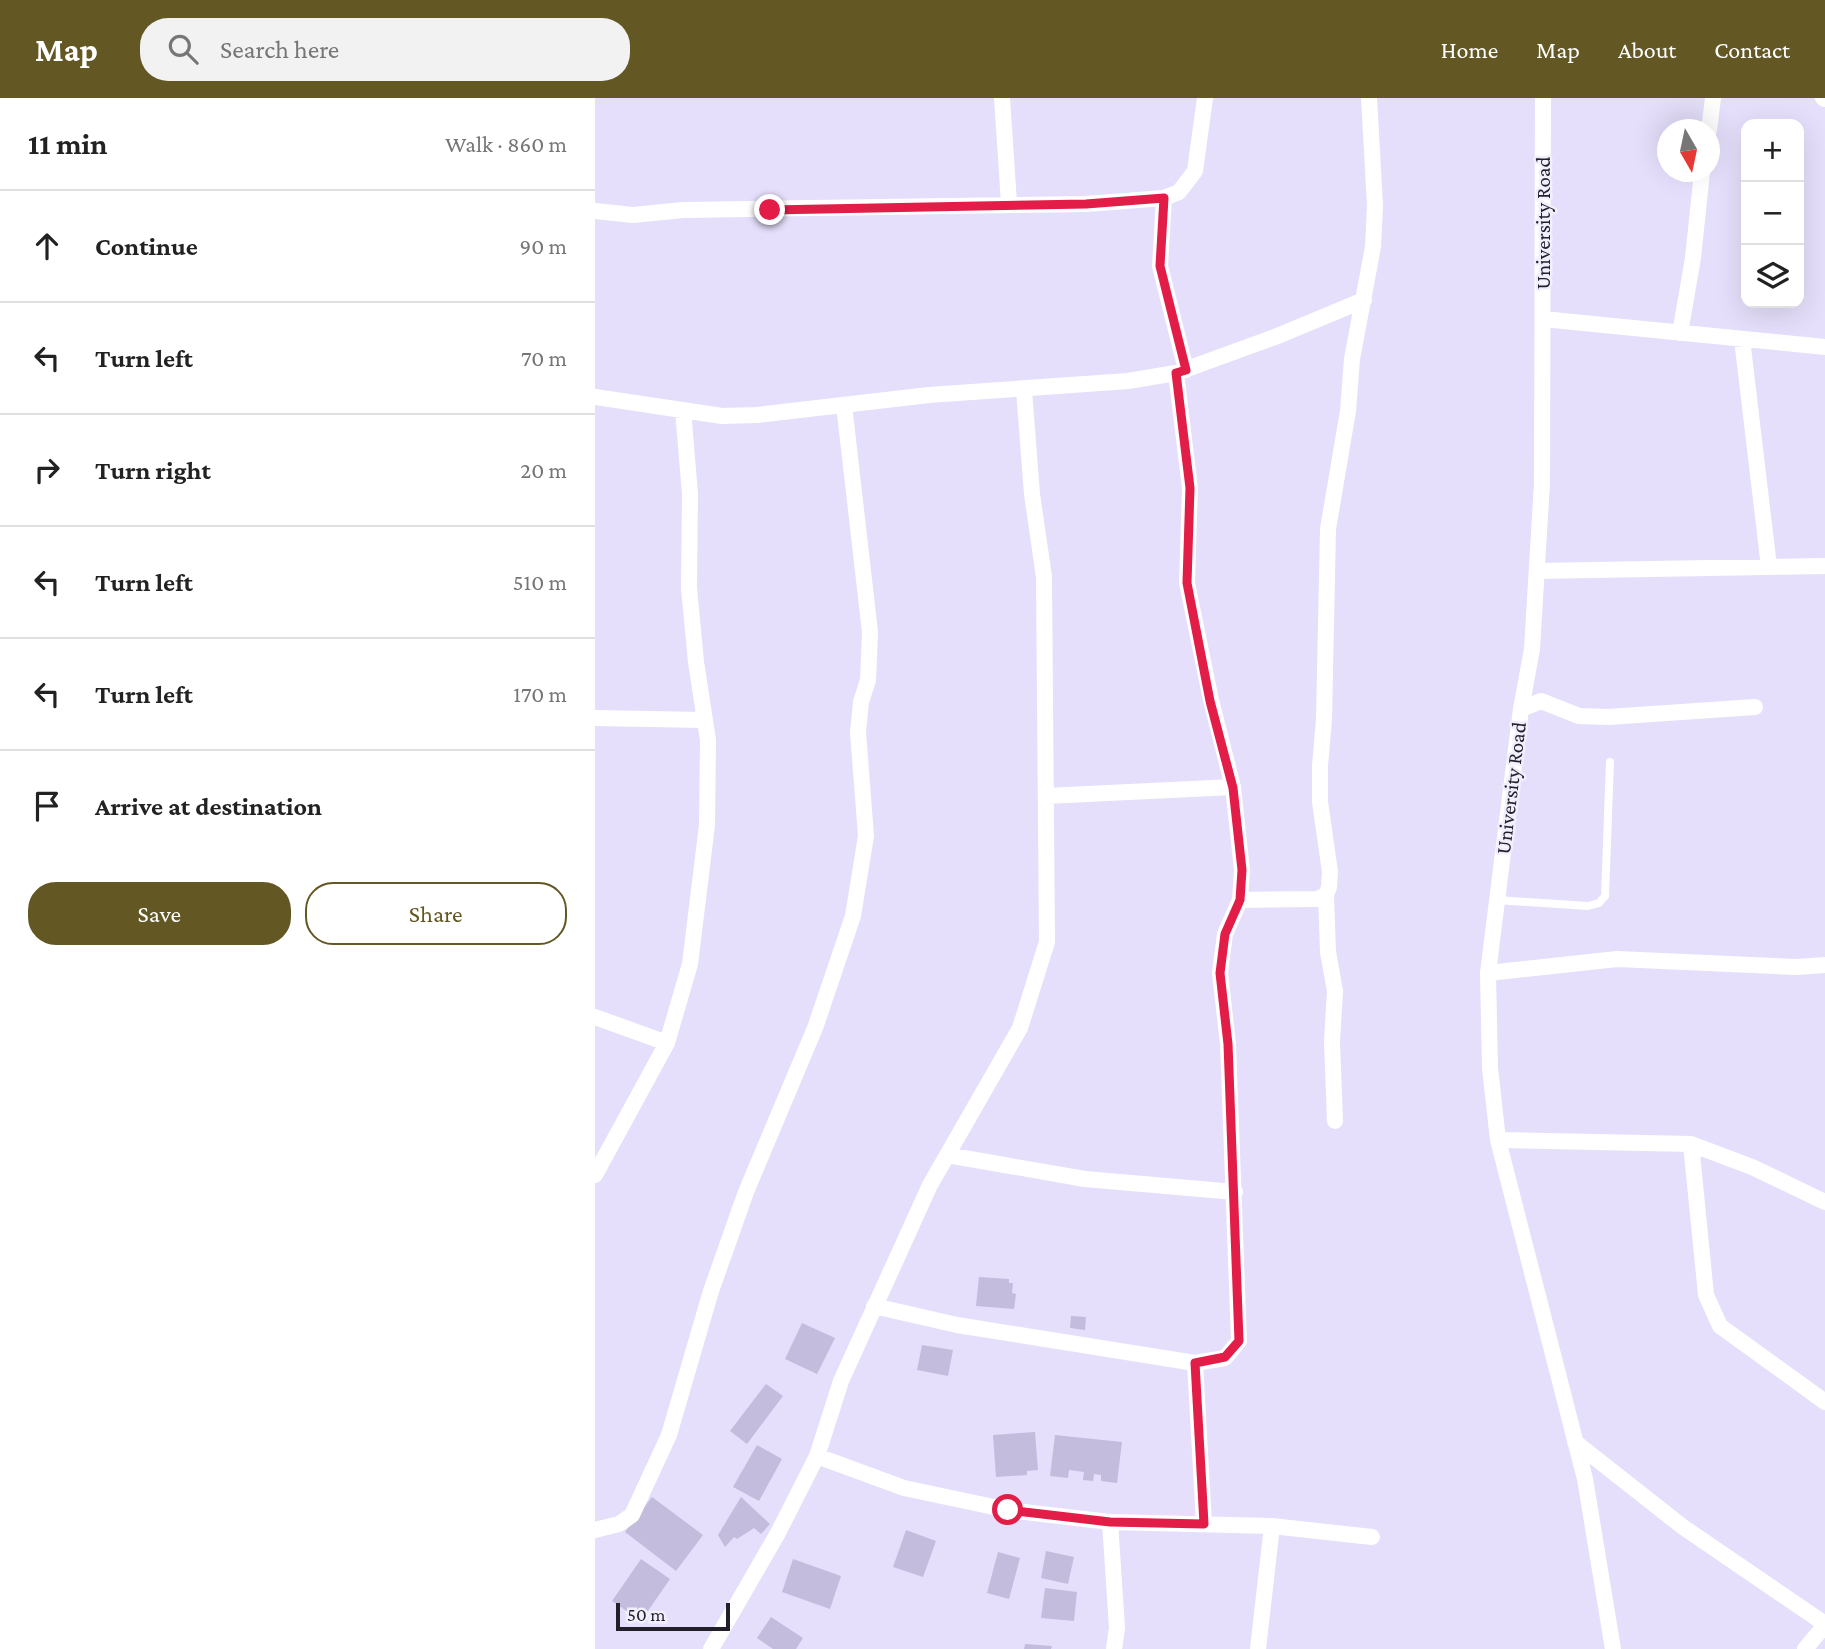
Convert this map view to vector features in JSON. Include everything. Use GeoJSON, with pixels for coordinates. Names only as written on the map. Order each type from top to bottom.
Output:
{"type":"FeatureCollection","features":[{"type":"Feature","properties":{"kind":"street"},"geometry":{"type":"LineString","coordinates":[[1003,98],[1009,204]]}},
{"type":"Feature","properties":{"kind":"street"},"geometry":{"type":"LineString","coordinates":[[595,211],[633,215],[684,210],[1086,204],[1164,198],[1179,192],[1195,172],[1205,98]]}},
{"type":"Feature","properties":{"kind":"street"},"geometry":{"type":"LineString","coordinates":[[1335,1121],[1332,1041],[1335,991],[1328,952],[1326,895],[1330,872],[1320,802],[1320,766],[1324,719],[1328,529],[1374,247],[1375,205],[1369,98]]}},
{"type":"Feature","properties":{"kind":"street","name":"University Road"},"geometry":{"type":"LineString","coordinates":[[1543,98],[1542,483],[1532,649],[1521,709],[1488,973],[1490,1068],[1498,1140],[1587,1492],[1613,1649]]}},
{"type":"Feature","properties":{"kind":"street"},"geometry":{"type":"LineString","coordinates":[[1710,119],[1713,98]]}},
{"type":"Feature","properties":{"kind":"street"},"geometry":{"type":"LineString","coordinates":[[1680,333],[1701,182]]}},
{"type":"Feature","properties":{"kind":"street"},"geometry":{"type":"LineString","coordinates":[[874,1306],[957,1325],[1195,1363],[1225,1357],[1239,1341],[1228,1044],[1220,973],[1225,934],[1240,900],[1242,870],[1233,788],[1210,701],[1187,583],[1190,488],[1181,371],[1160,266],[1164,198]]}},
{"type":"Feature","properties":{"kind":"street"},"geometry":{"type":"LineString","coordinates":[[595,397],[722,416],[745,416],[1128,381],[1181,371],[1275,337],[1364,300]]}},
{"type":"Feature","properties":{"kind":"street"},"geometry":{"type":"LineString","coordinates":[[1543,319],[1825,348]]}},
{"type":"Feature","properties":{"kind":"street"},"geometry":{"type":"LineString","coordinates":[[1742,339],[1769,568]]}},
{"type":"Feature","properties":{"kind":"street"},"geometry":{"type":"LineString","coordinates":[[711,1649],[778,1533],[817,1456],[841,1381],[874,1306],[947,1155],[1020,1028],[1044,954],[1047,920],[1044,577],[1032,494],[1024,390]]}},
{"type":"Feature","properties":{"kind":"street"},"geometry":{"type":"LineString","coordinates":[[595,1530],[619,1524],[632,1515],[670,1435],[715,1279],[746,1192],[815,1028],[853,916],[866,836],[858,732],[868,680],[870,632],[844,405]]}},
{"type":"Feature","properties":{"kind":"street"},"geometry":{"type":"LineString","coordinates":[[595,1175],[667,1043],[690,964],[707,825],[708,740],[689,588],[690,494],[683,410]]}},
{"type":"Feature","properties":{"kind":"street"},"geometry":{"type":"LineString","coordinates":[[1537,571],[1825,566]]}},
{"type":"Feature","properties":{"kind":"street"},"geometry":{"type":"LineString","coordinates":[[1521,709],[1541,701],[1579,716],[1608,717],[1755,707]]}},
{"type":"Feature","properties":{"kind":"street"},"geometry":{"type":"LineString","coordinates":[[595,719],[705,720]]}},
{"type":"Feature","properties":{"kind":"street"},"geometry":{"type":"LineString","coordinates":[[1046,796],[1233,788]]}},
{"type":"Feature","properties":{"kind":"street"},"geometry":{"type":"LineString","coordinates":[[1240,900],[1317,899],[1326,895]]}},
{"type":"Feature","properties":{"kind":"street"},"geometry":{"type":"LineString","coordinates":[[1488,973],[1617,959],[1796,967],[1825,965]]}},
{"type":"Feature","properties":{"kind":"street"},"geometry":{"type":"LineString","coordinates":[[595,1017],[667,1043]]}},
{"type":"Feature","properties":{"kind":"street"},"geometry":{"type":"LineString","coordinates":[[1498,1140],[1691,1144],[1752,1167],[1825,1202]]}},
{"type":"Feature","properties":{"kind":"street"},"geometry":{"type":"LineString","coordinates":[[1691,1144],[1706,1295],[1720,1325],[1825,1402]]}},
{"type":"Feature","properties":{"kind":"street"},"geometry":{"type":"LineString","coordinates":[[947,1155],[1085,1179],[1235,1192]]}},
{"type":"Feature","properties":{"kind":"street"},"geometry":{"type":"LineString","coordinates":[[1195,1363],[1204,1524]]}},
{"type":"Feature","properties":{"kind":"street"},"geometry":{"type":"LineString","coordinates":[[1575,1442],[1683,1527],[1822,1619],[1805,1649]]}},
{"type":"Feature","properties":{"kind":"street"},"geometry":{"type":"LineString","coordinates":[[817,1456],[904,1488],[1008,1510],[1110,1522],[1272,1526],[1372,1537]]}},
{"type":"Feature","properties":{"kind":"street"},"geometry":{"type":"LineString","coordinates":[[1110,1522],[1117,1628],[1114,1649]]}},
{"type":"Feature","properties":{"kind":"street"},"geometry":{"type":"LineString","coordinates":[[1258,1649],[1272,1526]]}},
{"type":"Feature","properties":{"kind":"lane"},"geometry":{"type":"LineString","coordinates":[[1497,900],[1588,906],[1599,903],[1605,896],[1610,762]]}},
{"type":"Feature","properties":{"kind":"building"},"geometry":{"type":"Polygon","coordinates":[[[979,1277],[1009,1279],[1009,1283],[1013,1283],[1012,1293],[1016,1294],[1014,1309],[976,1306],[979,1277]]]}},
{"type":"Feature","properties":{"kind":"building"},"geometry":{"type":"Polygon","coordinates":[[[1071,1316],[1086,1317],[1085,1330],[1070,1328],[1071,1316]]]}},
{"type":"Feature","properties":{"kind":"building"},"geometry":{"type":"Polygon","coordinates":[[[802,1323],[835,1338],[817,1374],[785,1359],[802,1323]]]}},
{"type":"Feature","properties":{"kind":"building"},"geometry":{"type":"Polygon","coordinates":[[[922,1345],[953,1350],[948,1376],[917,1370],[922,1345]]]}},
{"type":"Feature","properties":{"kind":"building"},"geometry":{"type":"Polygon","coordinates":[[[766,1384],[783,1396],[747,1444],[730,1431],[766,1384]]]}},
{"type":"Feature","properties":{"kind":"building"},"geometry":{"type":"Polygon","coordinates":[[[1035,1432],[1038,1470],[1027,1471],[1027,1475],[996,1477],[993,1435],[1035,1432]]]}},
{"type":"Feature","properties":{"kind":"building"},"geometry":{"type":"Polygon","coordinates":[[[1055,1435],[1122,1442],[1117,1483],[1101,1481],[1101,1475],[1094,1474],[1093,1481],[1083,1480],[1084,1472],[1069,1470],[1068,1478],[1050,1476],[1055,1435]]]}},
{"type":"Feature","properties":{"kind":"building"},"geometry":{"type":"Polygon","coordinates":[[[757,1445],[782,1459],[759,1501],[733,1487],[757,1445]]]}},
{"type":"Feature","properties":{"kind":"building"},"geometry":{"type":"Polygon","coordinates":[[[652,1497],[703,1535],[676,1571],[625,1532],[652,1497]]]}},
{"type":"Feature","properties":{"kind":"building"},"geometry":{"type":"Polygon","coordinates":[[[741,1497],[770,1524],[761,1534],[754,1528],[737,1539],[734,1537],[725,1547],[718,1535],[741,1497]]]}},
{"type":"Feature","properties":{"kind":"building"},"geometry":{"type":"Polygon","coordinates":[[[906,1530],[936,1541],[923,1577],[893,1567],[906,1530]]]}},
{"type":"Feature","properties":{"kind":"building"},"geometry":{"type":"Polygon","coordinates":[[[1046,1551],[1074,1557],[1068,1584],[1041,1578],[1046,1551]]]}},
{"type":"Feature","properties":{"kind":"building"},"geometry":{"type":"Polygon","coordinates":[[[998,1552],[1020,1558],[1009,1599],[987,1593],[998,1552]]]}},
{"type":"Feature","properties":{"kind":"building"},"geometry":{"type":"Polygon","coordinates":[[[641,1559],[670,1579],[641,1621],[612,1601],[641,1559]]]}},
{"type":"Feature","properties":{"kind":"building"},"geometry":{"type":"Polygon","coordinates":[[[793,1559],[841,1576],[830,1609],[782,1592],[793,1559]]]}},
{"type":"Feature","properties":{"kind":"building"},"geometry":{"type":"Polygon","coordinates":[[[1045,1588],[1077,1592],[1074,1621],[1041,1618],[1045,1588]]]}},
{"type":"Feature","properties":{"kind":"building"},"geometry":{"type":"Polygon","coordinates":[[[771,1617],[803,1638],[796,1649],[773,1649],[757,1638],[771,1617]]]}},
{"type":"Feature","properties":{"kind":"building"},"geometry":{"type":"Polygon","coordinates":[[[1025,1644],[1052,1646],[1051,1649],[1024,1649],[1025,1644]]]}},
{"type":"Feature","properties":{"kind":"route"},"geometry":{"type":"LineString","coordinates":[[770,210],[1086,204],[1164,198],[1159,244],[1160,266],[1186,370],[1176,373],[1190,488],[1187,583],[1210,701],[1233,788],[1242,870],[1240,900],[1226,928],[1220,973],[1228,1044],[1239,1341],[1234,1350],[1225,1357],[1195,1363],[1204,1524],[1110,1522],[1008,1510]]}}]}
